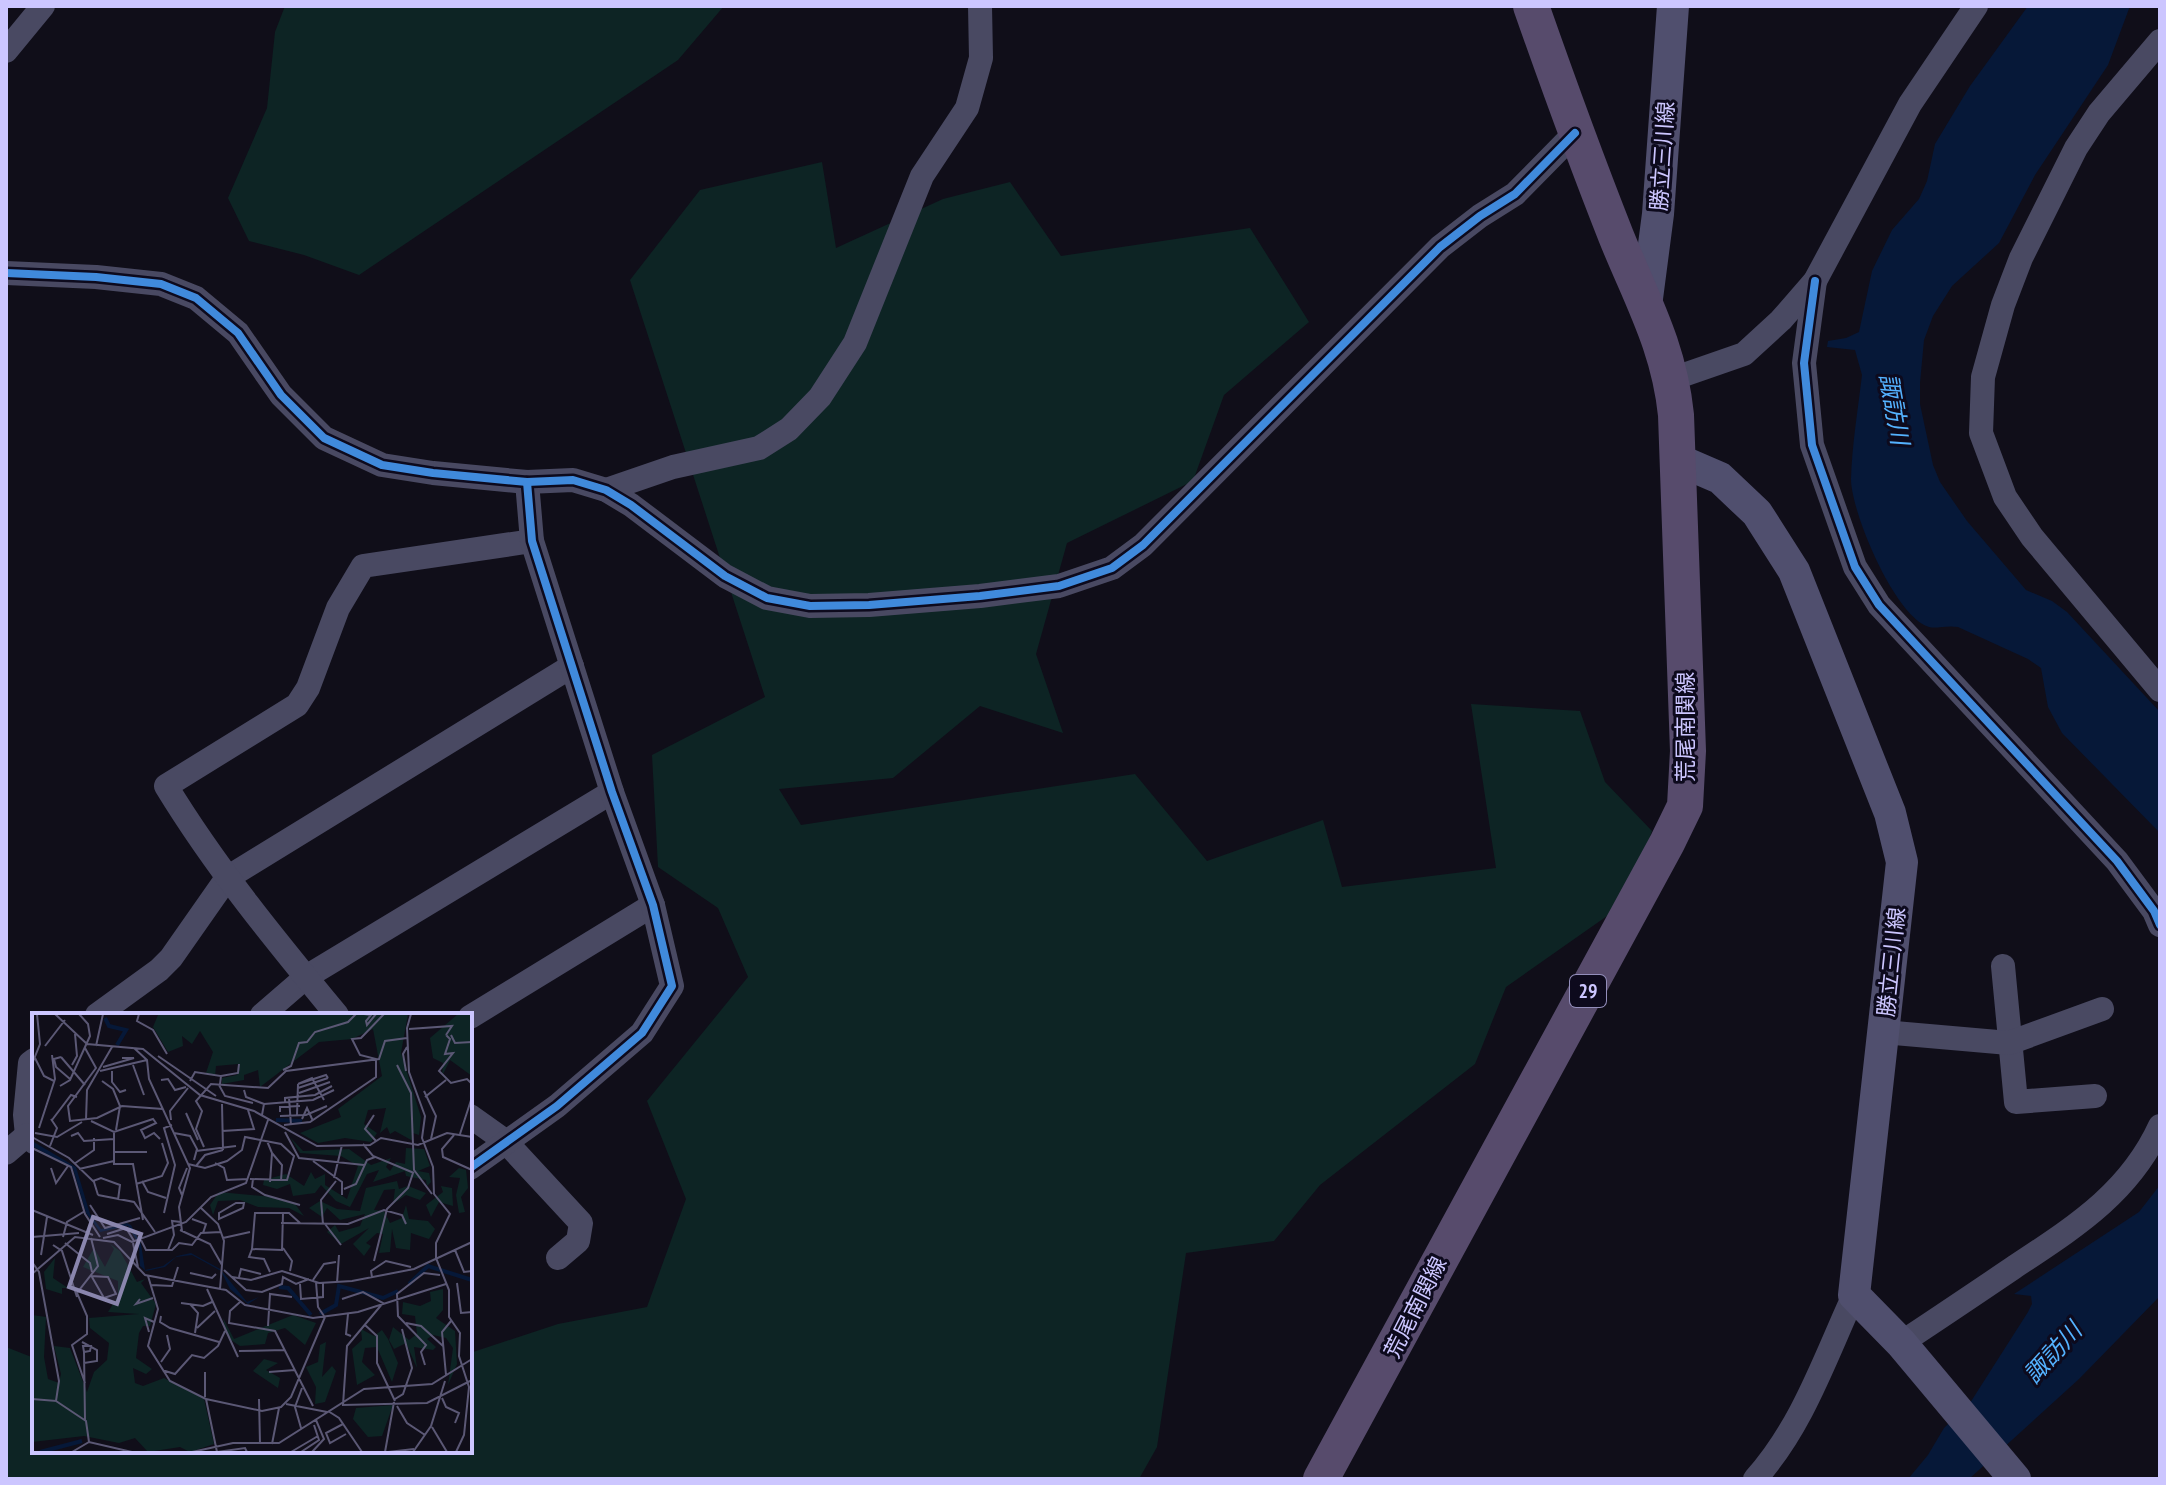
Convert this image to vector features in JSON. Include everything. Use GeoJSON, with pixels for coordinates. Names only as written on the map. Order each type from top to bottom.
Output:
{"type":"FeatureCollection","features":[{"type":"Feature","properties":{"kind":"main road","name":"荒尾南関線"},"geometry":{"type":"LineString","coordinates":[[1321,1479],[1557,1048],[1685,806],[1688,751],[1676,415],[1672,379],[1662,342],[1575,133],[1531,6]]}},
{"type":"Feature","properties":{"kind":"main road","name":"勝立三川線"},"geometry":{"type":"LineString","coordinates":[[1646,306],[1658,214],[1673,6]]}},
{"type":"Feature","properties":{"kind":"main road","name":"勝立三川線"},"geometry":{"type":"LineString","coordinates":[[1676,459],[1720,478],[1757,513],[1794,571],[1890,813],[1902,862],[1854,1295]]}},
{"type":"Feature","properties":{"kind":"main road"},"geometry":{"type":"LineString","coordinates":[[1854,1295],[1901,1343],[2008,1470]]}},
{"type":"Feature","properties":{"kind":"street"},"geometry":{"type":"LineString","coordinates":[[6,51],[43,6]]}},
{"type":"Feature","properties":{"kind":"street"},"geometry":{"type":"LineString","coordinates":[[606,490],[673,467],[759,448],[789,429],[820,397],[855,343],[922,176],[967,108],[981,58],[980,6]]}},
{"type":"Feature","properties":{"kind":"street"},"geometry":{"type":"LineString","coordinates":[[1672,379],[1744,354],[1781,320],[1815,281],[1910,104],[1976,6]]}},
{"type":"Feature","properties":{"kind":"street"},"geometry":{"type":"LineString","coordinates":[[2160,41],[2099,113],[2076,148],[2021,258],[2003,305],[1983,377],[1981,433],[2005,497],[2032,537],[2160,690]]}},
{"type":"Feature","properties":{"kind":"street"},"geometry":{"type":"LineString","coordinates":[[6,273],[161,284],[196,298],[238,333],[281,395],[324,438],[382,465],[527,482],[573,480],[606,490],[631,505],[725,576],[767,598],[810,606],[869,605],[1059,586],[1112,568],[1153,534],[1440,247],[1515,194],[1575,133]]}},
{"type":"Feature","properties":{"kind":"street"},"geometry":{"type":"LineString","coordinates":[[1815,281],[1804,363],[1812,445],[1855,567],[1879,605],[2117,861],[2154,911],[2160,925]]}},
{"type":"Feature","properties":{"kind":"street"},"geometry":{"type":"LineString","coordinates":[[472,1166],[557,1106],[642,1033],[672,986],[653,905],[612,792],[532,541],[527,482]]}},
{"type":"Feature","properties":{"kind":"street"},"geometry":{"type":"LineString","coordinates":[[335,1013],[200,842],[166,786],[297,705],[308,688],[338,608],[363,566],[532,541]]}},
{"type":"Feature","properties":{"kind":"street"},"geometry":{"type":"LineString","coordinates":[[100,1013],[171,958],[227,878],[572,666]]}},
{"type":"Feature","properties":{"kind":"street"},"geometry":{"type":"LineString","coordinates":[[264,1013],[306,977],[612,792]]}},
{"type":"Feature","properties":{"kind":"street"},"geometry":{"type":"LineString","coordinates":[[472,1016],[653,905]]}},
{"type":"Feature","properties":{"kind":"street"},"geometry":{"type":"LineString","coordinates":[[2003,966],[2016,1102],[2095,1096]]}},
{"type":"Feature","properties":{"kind":"street"},"geometry":{"type":"LineString","coordinates":[[1883,1032],[2009,1043],[2102,1009]]}},
{"type":"Feature","properties":{"kind":"street"},"geometry":{"type":"LineString","coordinates":[[6,1153],[30,1139],[25,1115],[32,1062]]}},
{"type":"Feature","properties":{"kind":"street"},"geometry":{"type":"LineString","coordinates":[[472,1117],[505,1141],[581,1223],[578,1241],[558,1258]]}},
{"type":"Feature","properties":{"kind":"street"},"geometry":{"type":"LineString","coordinates":[[1901,1343],[2100,1208],[2128,1180],[2160,1126]]}},
{"type":"Feature","properties":{"kind":"street"},"geometry":{"type":"LineString","coordinates":[[1755,1479],[1776,1456],[1796,1424],[1854,1295]]}},
{"type":"Feature","properties":{"kind":"green space"},"geometry":{"type":"Polygon","coordinates":[[[285,6],[724,6],[678,60],[359,275],[304,255],[249,241],[228,198],[267,108],[275,32],[285,6]]]}},
{"type":"Feature","properties":{"kind":"green space"},"geometry":{"type":"Polygon","coordinates":[[[822,162],[836,248],[943,199],[1010,182],[1061,256],[1250,228],[1309,322],[1224,395],[1193,481],[1067,543],[1036,654],[1063,733],[980,706],[893,778],[779,789],[801,825],[1135,774],[1207,861],[1323,820],[1342,887],[1496,868],[1471,704],[1580,711],[1605,782],[1652,831],[1627,902],[1506,987],[1475,1064],[1320,1185],[1274,1241],[1186,1253],[1157,1447],[1139,1479],[6,1479],[6,1347],[32,1357],[32,1453],[472,1453],[472,1352],[558,1324],[647,1307],[686,1199],[647,1101],[748,977],[718,908],[658,867],[652,755],[765,697],[630,280],[700,190],[822,162]]]}},
{"type":"Feature","properties":{"kind":"water","name":"諏訪川"},"geometry":{"type":"Polygon","coordinates":[[[2028,6],[2130,6],[2108,65],[2035,175],[1999,243],[1952,286],[1933,316],[1924,340],[1920,404],[1933,465],[1940,482],[1967,521],[2026,590],[2052,601],[2067,612],[2160,712],[2160,833],[2062,733],[2048,707],[2041,668],[1958,627],[1929,627],[1902,604],[1877,562],[1853,494],[1851,479],[1862,375],[1855,350],[1827,347],[1828,341],[1859,332],[1872,271],[1892,230],[1919,199],[1927,181],[1935,144],[1970,86],[2028,6]]]}},
{"type":"Feature","properties":{"kind":"water","name":"諏訪川"},"geometry":{"type":"Polygon","coordinates":[[[2160,1185],[2160,1296],[2079,1379],[1969,1479],[1908,1479],[1928,1455],[1944,1428],[1970,1403],[2028,1312],[2032,1304],[2031,1296],[2014,1294],[2139,1212],[2160,1185]]]}},
{"type":"Feature","properties":{"kind":"cycle path"},"geometry":{"type":"LineString","coordinates":[[6,273],[161,284],[196,298],[238,333],[281,395],[324,438],[382,465],[527,482],[573,480],[606,490],[631,505],[725,576],[767,598],[810,606],[869,605],[980,596],[1059,586],[1112,568],[1143,545],[1440,247],[1515,194],[1575,133]]}},
{"type":"Feature","properties":{"kind":"cycle path"},"geometry":{"type":"LineString","coordinates":[[1815,281],[1804,363],[1812,445],[1855,567],[1879,605],[2117,861],[2154,911],[2160,925]]}},
{"type":"Feature","properties":{"kind":"cycle path"},"geometry":{"type":"LineString","coordinates":[[472,1167],[557,1106],[642,1033],[672,986],[653,905],[612,792],[532,541],[527,482]]}}]}
